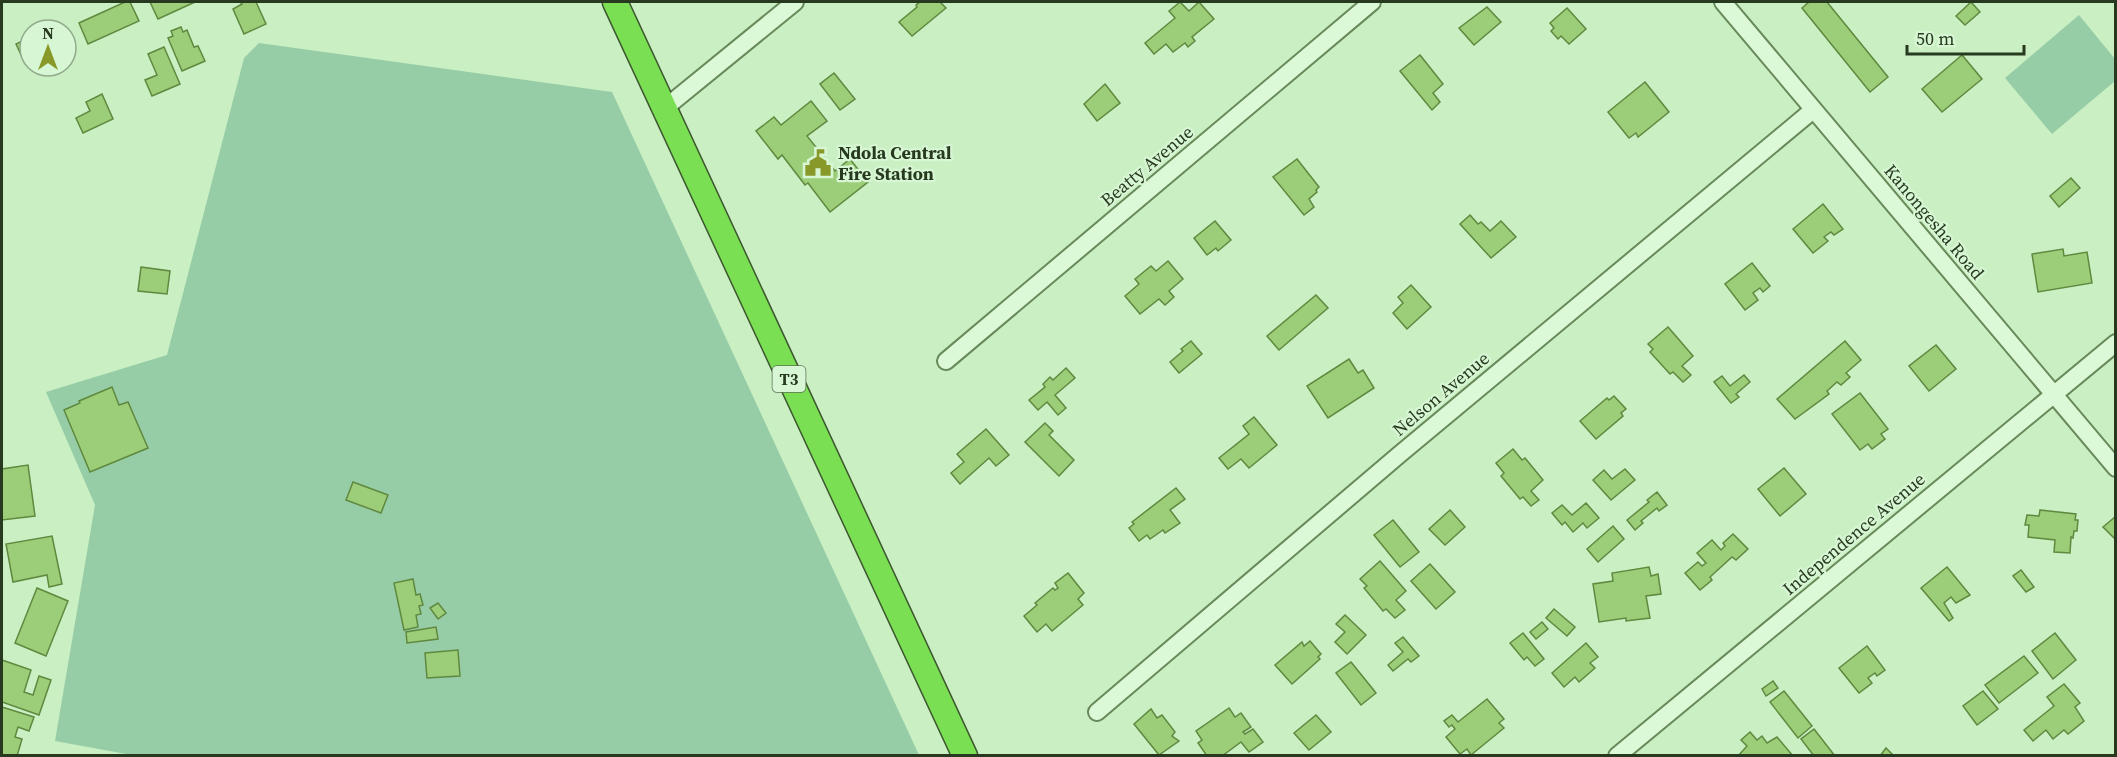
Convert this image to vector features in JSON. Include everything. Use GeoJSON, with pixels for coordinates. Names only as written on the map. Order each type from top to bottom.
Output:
{"type":"FeatureCollection","features":[{"type":"Feature","properties":{"kind":"highway","name":"T3"},"geometry":{"type":"LineString","coordinates":[[615,2],[965,756]]}},
{"type":"Feature","properties":{"kind":"street"},"geometry":{"type":"LineString","coordinates":[[665,108],[795,2]]}},
{"type":"Feature","properties":{"kind":"street","name":"Beatty Avenue"},"geometry":{"type":"LineString","coordinates":[[946,361],[1372,2]]}},
{"type":"Feature","properties":{"kind":"street","name":"Kanongesha Road"},"geometry":{"type":"LineString","coordinates":[[1723,2],[2115,468]]}},
{"type":"Feature","properties":{"kind":"street","name":"Nelson Avenue"},"geometry":{"type":"LineString","coordinates":[[1097,712],[1400,454],[1813,110]]}},
{"type":"Feature","properties":{"kind":"street","name":"Independence Avenue"},"geometry":{"type":"LineString","coordinates":[[1617,756],[2115,343]]}},
{"type":"Feature","properties":{"kind":"green space"},"geometry":{"type":"Polygon","coordinates":[[[2079,15],[2115,59],[2115,81],[2052,134],[2005,78],[2079,15]]]}},
{"type":"Feature","properties":{"kind":"green space"},"geometry":{"type":"Polygon","coordinates":[[[259,43],[612,92],[919,755],[137,756],[55,741],[95,505],[46,392],[167,355],[244,58],[259,43]]]}},
{"type":"Feature","properties":{"kind":"building"},"geometry":{"type":"Polygon","coordinates":[[[125,2],[130,2],[139,21],[88,44],[79,23],[125,2]]]}},
{"type":"Feature","properties":{"kind":"building"},"geometry":{"type":"Polygon","coordinates":[[[150,2],[195,2],[158,19],[150,2]]]}},
{"type":"Feature","properties":{"kind":"building"},"geometry":{"type":"Polygon","coordinates":[[[240,2],[256,2],[266,24],[244,34],[233,9],[242,4],[240,2]]]}},
{"type":"Feature","properties":{"kind":"building"},"geometry":{"type":"Polygon","coordinates":[[[920,2],[940,2],[946,8],[912,36],[899,22],[920,2]]]}},
{"type":"Feature","properties":{"kind":"building"},"geometry":{"type":"Polygon","coordinates":[[[1180,2],[1189,11],[1199,2],[1214,19],[1192,37],[1195,41],[1188,47],[1185,43],[1173,52],[1166,44],[1154,54],[1145,43],[1175,18],[1169,11],[1180,2]]]}},
{"type":"Feature","properties":{"kind":"building"},"geometry":{"type":"Polygon","coordinates":[[[1809,2],[1827,2],[1888,77],[1870,92],[1802,8],[1809,2]]]}},
{"type":"Feature","properties":{"kind":"building"},"geometry":{"type":"Polygon","coordinates":[[[1971,2],[1980,12],[1965,25],[1956,16],[1971,2]]]}},
{"type":"Feature","properties":{"kind":"building"},"geometry":{"type":"Polygon","coordinates":[[[1487,7],[1501,22],[1474,45],[1459,28],[1487,7]]]}},
{"type":"Feature","properties":{"kind":"building"},"geometry":{"type":"Polygon","coordinates":[[[1567,8],[1586,29],[1569,44],[1561,36],[1558,39],[1551,31],[1554,28],[1550,23],[1567,8]]]}},
{"type":"Feature","properties":{"kind":"building"},"geometry":{"type":"Polygon","coordinates":[[[181,27],[183,32],[187,30],[194,47],[198,46],[205,61],[182,71],[168,38],[173,36],[171,31],[181,27]]]}},
{"type":"Feature","properties":{"kind":"building"},"geometry":{"type":"Polygon","coordinates":[[[164,47],[180,84],[152,96],[145,80],[157,75],[148,54],[164,47]]]}},
{"type":"Feature","properties":{"kind":"building"},"geometry":{"type":"Polygon","coordinates":[[[1420,55],[1443,84],[1433,93],[1440,102],[1432,110],[1400,71],[1420,55]]]}},
{"type":"Feature","properties":{"kind":"building"},"geometry":{"type":"Polygon","coordinates":[[[1962,55],[1982,79],[1942,112],[1922,89],[1962,55]]]}},
{"type":"Feature","properties":{"kind":"building"},"geometry":{"type":"Polygon","coordinates":[[[834,73],[855,99],[840,110],[820,84],[834,73]]]}},
{"type":"Feature","properties":{"kind":"building"},"geometry":{"type":"Polygon","coordinates":[[[1645,82],[1669,112],[1638,137],[1636,133],[1629,138],[1608,112],[1645,82]]]}},
{"type":"Feature","properties":{"kind":"building"},"geometry":{"type":"Polygon","coordinates":[[[1105,84],[1120,103],[1097,121],[1084,104],[1105,84]]]}},
{"type":"Feature","properties":{"kind":"building"},"geometry":{"type":"Polygon","coordinates":[[[102,94],[113,119],[83,133],[76,118],[90,111],[86,102],[102,94]]]}},
{"type":"Feature","properties":{"kind":"building"},"geometry":{"type":"Polygon","coordinates":[[[811,101],[827,121],[807,136],[835,171],[850,159],[868,182],[830,212],[808,183],[805,185],[782,155],[778,159],[756,131],[774,117],[781,125],[811,101]]]}},
{"type":"Feature","properties":{"kind":"building"},"geometry":{"type":"Polygon","coordinates":[[[1297,159],[1319,187],[1309,199],[1314,207],[1304,215],[1273,177],[1297,159]]]}},
{"type":"Feature","properties":{"kind":"building"},"geometry":{"type":"Polygon","coordinates":[[[2071,178],[2080,188],[2059,207],[2050,196],[2071,178]]]}},
{"type":"Feature","properties":{"kind":"building"},"geometry":{"type":"Polygon","coordinates":[[[1823,204],[1843,229],[1834,235],[1831,232],[1824,237],[1828,241],[1813,253],[1793,229],[1823,204]]]}},
{"type":"Feature","properties":{"kind":"building"},"geometry":{"type":"Polygon","coordinates":[[[1470,215],[1478,224],[1481,222],[1490,231],[1501,221],[1516,237],[1491,258],[1460,224],[1470,215]]]}},
{"type":"Feature","properties":{"kind":"building"},"geometry":{"type":"Polygon","coordinates":[[[1215,221],[1231,240],[1218,251],[1216,248],[1207,255],[1194,238],[1215,221]]]}},
{"type":"Feature","properties":{"kind":"building"},"geometry":{"type":"Polygon","coordinates":[[[2063,249],[2064,256],[2087,252],[2092,283],[2038,292],[2032,254],[2063,249]]]}},
{"type":"Feature","properties":{"kind":"building"},"geometry":{"type":"Polygon","coordinates":[[[1168,261],[1183,279],[1169,291],[1174,297],[1165,305],[1159,299],[1140,314],[1125,296],[1139,284],[1135,279],[1151,266],[1156,271],[1168,261]]]}},
{"type":"Feature","properties":{"kind":"building"},"geometry":{"type":"Polygon","coordinates":[[[1752,263],[1770,286],[1763,292],[1760,288],[1753,293],[1758,300],[1745,310],[1725,284],[1752,263]]]}},
{"type":"Feature","properties":{"kind":"building"},"geometry":{"type":"Polygon","coordinates":[[[141,267],[170,271],[167,294],[138,291],[141,267]]]}},
{"type":"Feature","properties":{"kind":"building"},"geometry":{"type":"Polygon","coordinates":[[[1411,285],[1431,307],[1407,329],[1393,313],[1403,303],[1398,297],[1411,285]]]}},
{"type":"Feature","properties":{"kind":"building"},"geometry":{"type":"Polygon","coordinates":[[[1316,295],[1328,308],[1279,350],[1267,336],[1316,295]]]}},
{"type":"Feature","properties":{"kind":"building"},"geometry":{"type":"Polygon","coordinates":[[[1668,327],[1693,356],[1682,366],[1691,375],[1683,382],[1673,372],[1670,374],[1650,352],[1653,349],[1648,344],[1668,327]]]}},
{"type":"Feature","properties":{"kind":"building"},"geometry":{"type":"Polygon","coordinates":[[[1191,341],[1202,354],[1179,373],[1170,362],[1191,341]]]}},
{"type":"Feature","properties":{"kind":"building"},"geometry":{"type":"Polygon","coordinates":[[[1845,341],[1861,360],[1846,373],[1850,377],[1841,385],[1837,382],[1827,391],[1829,394],[1795,419],[1777,399],[1845,341]]]}},
{"type":"Feature","properties":{"kind":"building"},"geometry":{"type":"Polygon","coordinates":[[[1936,345],[1956,369],[1929,391],[1909,366],[1936,345]]]}},
{"type":"Feature","properties":{"kind":"building"},"geometry":{"type":"Polygon","coordinates":[[[1349,359],[1358,373],[1363,370],[1374,388],[1328,418],[1307,386],[1349,359]]]}},
{"type":"Feature","properties":{"kind":"building"},"geometry":{"type":"Polygon","coordinates":[[[1066,368],[1075,378],[1055,395],[1066,408],[1058,415],[1047,402],[1038,410],[1029,400],[1045,387],[1043,384],[1050,377],[1053,380],[1066,368]]]}},
{"type":"Feature","properties":{"kind":"building"},"geometry":{"type":"Polygon","coordinates":[[[1744,375],[1750,382],[1736,394],[1739,397],[1731,403],[1714,382],[1722,376],[1730,386],[1744,375]]]}},
{"type":"Feature","properties":{"kind":"building"},"geometry":{"type":"Polygon","coordinates":[[[112,387],[119,405],[128,402],[148,448],[90,472],[64,410],[112,387]]]}},
{"type":"Feature","properties":{"kind":"building"},"geometry":{"type":"Polygon","coordinates":[[[1860,393],[1888,429],[1881,434],[1885,439],[1872,449],[1868,444],[1860,450],[1832,414],[1860,393]]]}},
{"type":"Feature","properties":{"kind":"building"},"geometry":{"type":"Polygon","coordinates":[[[1614,396],[1626,409],[1621,413],[1623,416],[1596,439],[1580,421],[1607,398],[1609,400],[1614,396]]]}},
{"type":"Feature","properties":{"kind":"building"},"geometry":{"type":"Polygon","coordinates":[[[1254,417],[1277,445],[1249,468],[1241,459],[1228,469],[1219,458],[1249,434],[1243,426],[1254,417]]]}},
{"type":"Feature","properties":{"kind":"building"},"geometry":{"type":"Polygon","coordinates":[[[1045,423],[1053,431],[1049,435],[1074,460],[1059,476],[1025,442],[1045,423]]]}},
{"type":"Feature","properties":{"kind":"building"},"geometry":{"type":"Polygon","coordinates":[[[986,429],[1009,455],[996,466],[989,458],[960,484],[951,473],[964,462],[957,454],[986,429]]]}},
{"type":"Feature","properties":{"kind":"building"},"geometry":{"type":"Polygon","coordinates":[[[1513,449],[1522,460],[1525,458],[1543,480],[1531,491],[1539,500],[1531,506],[1523,497],[1520,499],[1501,476],[1504,473],[1496,463],[1513,449]]]}},
{"type":"Feature","properties":{"kind":"building"},"geometry":{"type":"Polygon","coordinates":[[[28,465],[35,516],[2,520],[2,469],[28,465]]]}},
{"type":"Feature","properties":{"kind":"building"},"geometry":{"type":"Polygon","coordinates":[[[1784,468],[1806,494],[1780,516],[1758,489],[1784,468]]]}},
{"type":"Feature","properties":{"kind":"building"},"geometry":{"type":"Polygon","coordinates":[[[1625,469],[1635,480],[1611,500],[1593,480],[1604,470],[1612,479],[1625,469]]]}},
{"type":"Feature","properties":{"kind":"building"},"geometry":{"type":"Polygon","coordinates":[[[353,482],[388,495],[381,513],[346,500],[353,482]]]}},
{"type":"Feature","properties":{"kind":"building"},"geometry":{"type":"Polygon","coordinates":[[[1176,488],[1185,499],[1170,510],[1180,523],[1165,533],[1163,530],[1150,539],[1147,535],[1139,541],[1129,528],[1134,524],[1132,522],[1176,488]]]}},
{"type":"Feature","properties":{"kind":"building"},"geometry":{"type":"Polygon","coordinates":[[[1657,492],[1667,505],[1659,511],[1657,508],[1641,521],[1643,523],[1635,530],[1627,520],[1649,502],[1647,500],[1657,492]]]}},
{"type":"Feature","properties":{"kind":"building"},"geometry":{"type":"Polygon","coordinates":[[[1586,503],[1599,518],[1587,528],[1583,523],[1573,532],[1565,522],[1562,525],[1552,513],[1562,505],[1572,515],[1586,503]]]}},
{"type":"Feature","properties":{"kind":"building"},"geometry":{"type":"Polygon","coordinates":[[[1450,510],[1465,527],[1445,545],[1429,529],[1450,510]]]}},
{"type":"Feature","properties":{"kind":"building"},"geometry":{"type":"Polygon","coordinates":[[[2040,510],[2076,514],[2077,531],[2074,531],[2073,538],[2071,537],[2070,553],[2054,552],[2055,540],[2028,537],[2029,525],[2025,525],[2027,515],[2039,516],[2040,510]]]}},
{"type":"Feature","properties":{"kind":"building"},"geometry":{"type":"Polygon","coordinates":[[[2116,516],[2116,540],[2103,527],[2116,516]]]}},
{"type":"Feature","properties":{"kind":"building"},"geometry":{"type":"Polygon","coordinates":[[[1393,520],[1419,552],[1400,567],[1374,535],[1393,520]]]}},
{"type":"Feature","properties":{"kind":"building"},"geometry":{"type":"Polygon","coordinates":[[[1613,526],[1624,539],[1598,562],[1587,549],[1613,526]]]}},
{"type":"Feature","properties":{"kind":"building"},"geometry":{"type":"Polygon","coordinates":[[[1733,534],[1748,549],[1736,560],[1732,557],[1710,577],[1712,580],[1700,590],[1685,573],[1698,562],[1702,566],[1706,563],[1697,553],[1712,540],[1721,550],[1725,546],[1723,543],[1733,534]]]}},
{"type":"Feature","properties":{"kind":"building"},"geometry":{"type":"Polygon","coordinates":[[[52,536],[62,584],[49,587],[47,575],[13,582],[6,544],[52,536]]]}},
{"type":"Feature","properties":{"kind":"building"},"geometry":{"type":"Polygon","coordinates":[[[1380,561],[1406,591],[1396,600],[1405,610],[1395,618],[1386,609],[1383,611],[1364,588],[1367,586],[1360,579],[1380,561]]]}},
{"type":"Feature","properties":{"kind":"building"},"geometry":{"type":"Polygon","coordinates":[[[1430,564],[1455,592],[1436,609],[1411,581],[1430,564]]]}},
{"type":"Feature","properties":{"kind":"building"},"geometry":{"type":"Polygon","coordinates":[[[1649,567],[1651,576],[1658,574],[1661,594],[1646,596],[1650,618],[1626,621],[1626,618],[1599,622],[1593,584],[1613,581],[1612,573],[1649,567]]]}},
{"type":"Feature","properties":{"kind":"building"},"geometry":{"type":"Polygon","coordinates":[[[1947,567],[1970,595],[1956,603],[1951,597],[1944,603],[1953,618],[1949,621],[1921,588],[1947,567]]]}},
{"type":"Feature","properties":{"kind":"building"},"geometry":{"type":"Polygon","coordinates":[[[2021,570],[2034,587],[2026,592],[2013,576],[2021,570]]]}},
{"type":"Feature","properties":{"kind":"building"},"geometry":{"type":"Polygon","coordinates":[[[1068,573],[1084,593],[1078,599],[1083,605],[1052,631],[1046,624],[1037,632],[1024,616],[1053,588],[1055,590],[1058,588],[1055,583],[1068,573]]]}},
{"type":"Feature","properties":{"kind":"building"},"geometry":{"type":"Polygon","coordinates":[[[413,579],[416,595],[420,594],[423,605],[419,606],[421,614],[416,615],[418,627],[404,630],[394,583],[413,579]]]}},
{"type":"Feature","properties":{"kind":"building"},"geometry":{"type":"Polygon","coordinates":[[[37,588],[68,601],[46,656],[15,643],[37,588]]]}},
{"type":"Feature","properties":{"kind":"building"},"geometry":{"type":"Polygon","coordinates":[[[438,603],[446,613],[438,619],[430,608],[438,603]]]}},
{"type":"Feature","properties":{"kind":"building"},"geometry":{"type":"Polygon","coordinates":[[[1554,609],[1575,627],[1567,636],[1546,618],[1554,609]]]}},
{"type":"Feature","properties":{"kind":"building"},"geometry":{"type":"Polygon","coordinates":[[[1345,615],[1366,635],[1347,654],[1335,642],[1345,632],[1336,624],[1345,615]]]}},
{"type":"Feature","properties":{"kind":"building"},"geometry":{"type":"Polygon","coordinates":[[[1542,622],[1548,629],[1536,639],[1530,632],[1542,622]]]}},
{"type":"Feature","properties":{"kind":"building"},"geometry":{"type":"Polygon","coordinates":[[[436,627],[438,639],[407,643],[406,632],[436,627]]]}},
{"type":"Feature","properties":{"kind":"building"},"geometry":{"type":"Polygon","coordinates":[[[1523,633],[1544,659],[1535,666],[1527,657],[1524,660],[1510,643],[1523,633]]]}},
{"type":"Feature","properties":{"kind":"building"},"geometry":{"type":"Polygon","coordinates":[[[2055,633],[2076,660],[2053,679],[2032,651],[2055,633]]]}},
{"type":"Feature","properties":{"kind":"building"},"geometry":{"type":"Polygon","coordinates":[[[1403,637],[1419,656],[1411,662],[1408,659],[1393,671],[1388,665],[1403,652],[1395,643],[1403,637]]]}},
{"type":"Feature","properties":{"kind":"building"},"geometry":{"type":"Polygon","coordinates":[[[1310,641],[1321,654],[1318,657],[1320,659],[1292,684],[1275,665],[1302,642],[1304,646],[1310,641]]]}},
{"type":"Feature","properties":{"kind":"building"},"geometry":{"type":"Polygon","coordinates":[[[1586,643],[1598,657],[1590,663],[1595,668],[1579,682],[1575,677],[1564,687],[1552,673],[1586,643]]]}},
{"type":"Feature","properties":{"kind":"building"},"geometry":{"type":"Polygon","coordinates":[[[1867,646],[1885,670],[1877,676],[1875,673],[1868,678],[1872,683],[1859,693],[1839,668],[1867,646]]]}},
{"type":"Feature","properties":{"kind":"building"},"geometry":{"type":"Polygon","coordinates":[[[458,650],[460,676],[427,678],[425,653],[458,650]]]}},
{"type":"Feature","properties":{"kind":"building"},"geometry":{"type":"Polygon","coordinates":[[[2024,656],[2038,673],[1999,703],[1985,685],[2024,656]]]}},
{"type":"Feature","properties":{"kind":"building"},"geometry":{"type":"Polygon","coordinates":[[[2,660],[31,670],[24,692],[33,695],[39,676],[51,680],[39,715],[2,702],[2,660]]]}},
{"type":"Feature","properties":{"kind":"building"},"geometry":{"type":"Polygon","coordinates":[[[1351,662],[1376,693],[1361,705],[1336,673],[1351,662]]]}},
{"type":"Feature","properties":{"kind":"building"},"geometry":{"type":"Polygon","coordinates":[[[1773,681],[1778,688],[1766,696],[1762,689],[1773,681]]]}},
{"type":"Feature","properties":{"kind":"building"},"geometry":{"type":"Polygon","coordinates":[[[2064,684],[2080,703],[2075,707],[2084,721],[2068,734],[2064,730],[2053,739],[2046,730],[2033,741],[2024,730],[2054,706],[2047,697],[2064,684]]]}},
{"type":"Feature","properties":{"kind":"building"},"geometry":{"type":"Polygon","coordinates":[[[1784,691],[1812,726],[1798,738],[1770,702],[1784,691]]]}},
{"type":"Feature","properties":{"kind":"building"},"geometry":{"type":"Polygon","coordinates":[[[1983,691],[1998,709],[1977,725],[1963,706],[1983,691]]]}},
{"type":"Feature","properties":{"kind":"building"},"geometry":{"type":"Polygon","coordinates":[[[1487,699],[1504,719],[1499,723],[1504,728],[1471,755],[1467,749],[1460,754],[1446,737],[1455,729],[1452,725],[1449,727],[1444,721],[1452,715],[1458,722],[1487,699]]]}},
{"type":"Feature","properties":{"kind":"building"},"geometry":{"type":"Polygon","coordinates":[[[2,707],[34,717],[29,731],[18,727],[15,737],[22,739],[17,756],[2,756],[2,707]]]}},
{"type":"Feature","properties":{"kind":"building"},"geometry":{"type":"Polygon","coordinates":[[[1229,708],[1235,717],[1241,713],[1251,727],[1243,732],[1245,734],[1253,729],[1263,742],[1249,752],[1241,742],[1222,756],[1207,756],[1198,743],[1202,740],[1196,731],[1229,708]]]}},
{"type":"Feature","properties":{"kind":"building"},"geometry":{"type":"Polygon","coordinates":[[[1151,709],[1157,718],[1162,715],[1175,732],[1172,736],[1179,741],[1159,755],[1134,724],[1151,709]]]}},
{"type":"Feature","properties":{"kind":"building"},"geometry":{"type":"Polygon","coordinates":[[[1316,715],[1331,732],[1309,750],[1294,733],[1316,715]]]}},
{"type":"Feature","properties":{"kind":"building"},"geometry":{"type":"Polygon","coordinates":[[[1814,729],[1835,756],[1814,756],[1801,739],[1814,729]]]}},
{"type":"Feature","properties":{"kind":"building"},"geometry":{"type":"Polygon","coordinates":[[[1750,732],[1757,740],[1762,736],[1767,743],[1777,737],[1793,756],[1738,756],[1747,746],[1741,740],[1750,732]]]}},
{"type":"Feature","properties":{"kind":"building"},"geometry":{"type":"Polygon","coordinates":[[[1886,748],[1892,754],[1880,756],[1886,748]]]}},
{"type":"Feature","properties":{"kind":"place","name":"Ndola Central Fire Station"},"geometry":{"type":"Point","coordinates":[818,163]}}]}
